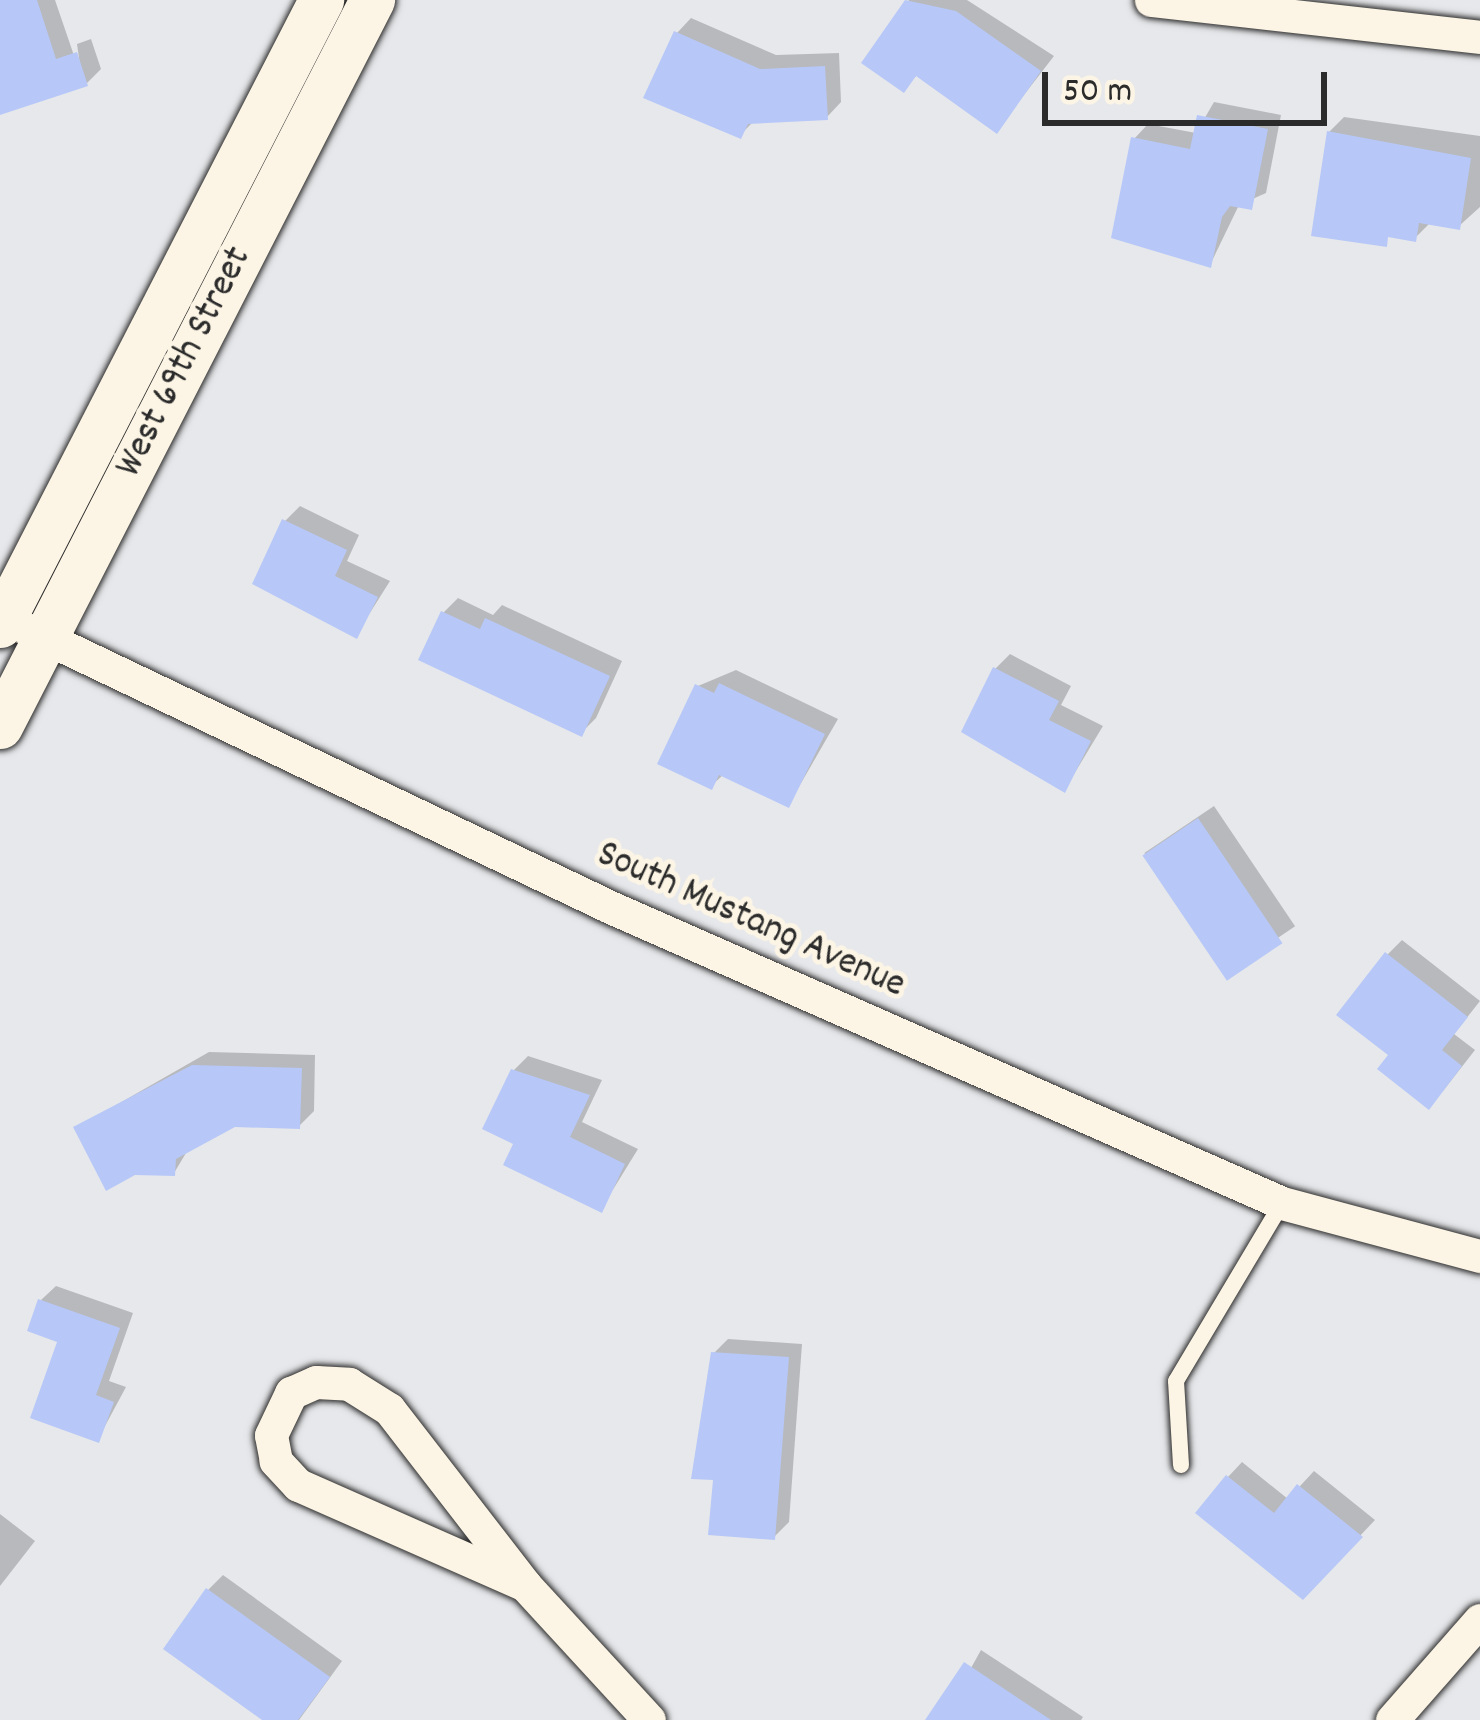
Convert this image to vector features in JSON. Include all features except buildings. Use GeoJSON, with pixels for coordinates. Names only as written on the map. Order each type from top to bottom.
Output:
{"type":"FeatureCollection","features":[{"type":"Feature","properties":{"kind":"main road","name":"West 69th Street"},"geometry":{"type":"LineString","coordinates":[[2,622],[321,0]]}},
{"type":"Feature","properties":{"kind":"main road","name":"West 69th Street"},"geometry":{"type":"LineString","coordinates":[[0,726],[372,0]]}},
{"type":"Feature","properties":{"kind":"street"},"geometry":{"type":"LineString","coordinates":[[1151,0],[1480,38]]}},
{"type":"Feature","properties":{"kind":"street","name":"South Mustang Avenue"},"geometry":{"type":"LineString","coordinates":[[2,622],[45,638],[610,907],[1282,1203],[1480,1256]]}},
{"type":"Feature","properties":{"kind":"street"},"geometry":{"type":"LineString","coordinates":[[525,1585],[298,1485],[276,1461],[278,1409],[316,1382],[349,1384],[389,1409],[525,1585],[649,1720]]}},
{"type":"Feature","properties":{"kind":"street"},"geometry":{"type":"LineString","coordinates":[[1393,1720],[1480,1620]]}},
{"type":"Feature","properties":{"kind":"lane"},"geometry":{"type":"LineString","coordinates":[[1181,1465],[1177,1381],[1282,1203]]}}]}
